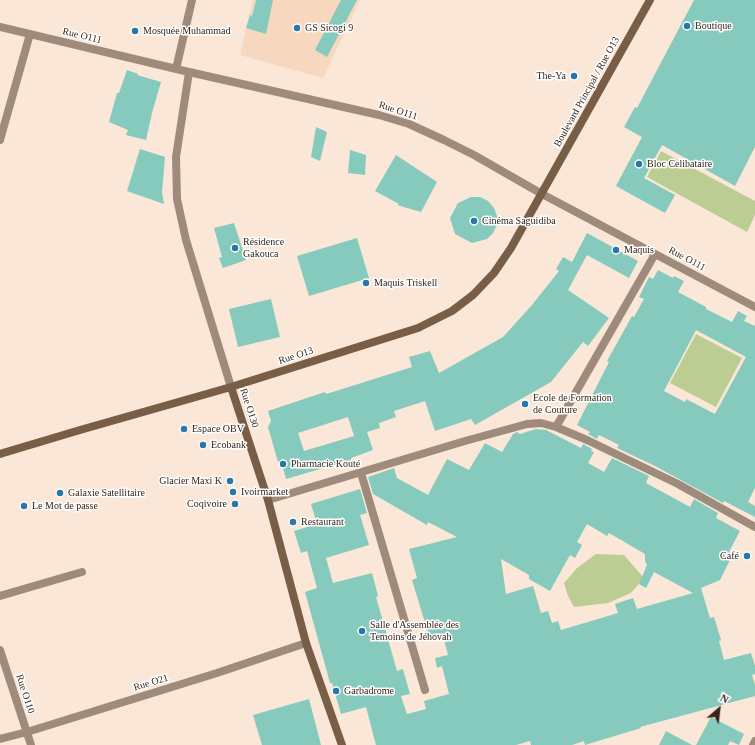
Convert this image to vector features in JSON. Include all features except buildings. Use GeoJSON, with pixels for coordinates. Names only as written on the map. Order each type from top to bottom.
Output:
{"type":"FeatureCollection","features":[{"type":"Feature","properties":{"kind":"main road","name":"Boulevard Principal / Rue O13"},"geometry":{"type":"LineString","coordinates":[[542,194],[650,0]]}},
{"type":"Feature","properties":{"kind":"main road","name":"Rue O13"},"geometry":{"type":"LineString","coordinates":[[0,454],[231,387],[418,328],[452,311],[473,295],[494,274],[511,248],[542,194]]}},
{"type":"Feature","properties":{"kind":"main road","name":"Rue O130"},"geometry":{"type":"LineString","coordinates":[[231,387],[268,500],[306,643],[342,745]]}},
{"type":"Feature","properties":{"kind":"street"},"geometry":{"type":"LineString","coordinates":[[176,69],[192,0]]}},
{"type":"Feature","properties":{"kind":"street","name":"Rue O111"},"geometry":{"type":"LineString","coordinates":[[0,27],[379,115],[409,124],[462,149],[542,194],[755,307]]}},
{"type":"Feature","properties":{"kind":"street"},"geometry":{"type":"LineString","coordinates":[[0,140],[30,34]]}},
{"type":"Feature","properties":{"kind":"street","name":"Rue O130"},"geometry":{"type":"LineString","coordinates":[[189,72],[176,157],[177,199],[186,240],[231,387]]}},
{"type":"Feature","properties":{"kind":"street"},"geometry":{"type":"LineString","coordinates":[[556,427],[655,254]]}},
{"type":"Feature","properties":{"kind":"street"},"geometry":{"type":"LineString","coordinates":[[268,500],[465,441],[527,424],[541,423],[556,427],[587,440],[678,484],[755,527]]}},
{"type":"Feature","properties":{"kind":"street"},"geometry":{"type":"LineString","coordinates":[[361,473],[425,690]]}},
{"type":"Feature","properties":{"kind":"street"},"geometry":{"type":"LineString","coordinates":[[0,596],[82,572]]}},
{"type":"Feature","properties":{"kind":"street","name":"Rue O21"},"geometry":{"type":"LineString","coordinates":[[0,740],[217,673],[306,643]]}},
{"type":"Feature","properties":{"kind":"street","name":"Rue O110"},"geometry":{"type":"LineString","coordinates":[[0,650],[31,745]]}},
{"type":"Feature","properties":{"kind":"street"},"geometry":{"type":"LineString","coordinates":[[753,745],[755,741]]}},
{"type":"Feature","properties":{"kind":"shaded area","name":"GS Sicogi 9"},"geometry":{"type":"Polygon","coordinates":[[[253,0],[360,0],[323,78],[240,55],[253,0]]]}},
{"type":"Feature","properties":{"kind":"green space"},"geometry":{"type":"Polygon","coordinates":[[[661,151],[755,201],[755,215],[747,232],[647,177],[661,151]]]}},
{"type":"Feature","properties":{"kind":"green space"},"geometry":{"type":"Polygon","coordinates":[[[696,334],[742,358],[716,407],[670,383],[696,334]]]}},
{"type":"Feature","properties":{"kind":"green space"},"geometry":{"type":"Polygon","coordinates":[[[596,554],[624,555],[644,578],[631,593],[608,603],[574,607],[568,596],[564,583],[577,568],[596,554]]]}},
{"type":"Feature","properties":{"kind":"place","name":"Boutique"},"geometry":{"type":"Point","coordinates":[687,26]}},
{"type":"Feature","properties":{"kind":"place","name":"GS Sicogi 9"},"geometry":{"type":"Point","coordinates":[297,28]}},
{"type":"Feature","properties":{"kind":"place","name":"Mosquée Muhammad"},"geometry":{"type":"Point","coordinates":[135,31]}},
{"type":"Feature","properties":{"kind":"place","name":"The-Ya"},"geometry":{"type":"Point","coordinates":[574,76]}},
{"type":"Feature","properties":{"kind":"place","name":"Bloc Celibataire"},"geometry":{"type":"Point","coordinates":[639,164]}},
{"type":"Feature","properties":{"kind":"place","name":"Cinéma Saguidiba"},"geometry":{"type":"Point","coordinates":[474,221]}},
{"type":"Feature","properties":{"kind":"place","name":"Résidence Gakouca"},"geometry":{"type":"Point","coordinates":[235,248]}},
{"type":"Feature","properties":{"kind":"place","name":"Maquis"},"geometry":{"type":"Point","coordinates":[616,250]}},
{"type":"Feature","properties":{"kind":"place","name":"Maquis Triskell"},"geometry":{"type":"Point","coordinates":[366,283]}},
{"type":"Feature","properties":{"kind":"place","name":"Ecole de Formation de Couture"},"geometry":{"type":"Point","coordinates":[525,404]}},
{"type":"Feature","properties":{"kind":"place","name":"Espace OBV"},"geometry":{"type":"Point","coordinates":[184,429]}},
{"type":"Feature","properties":{"kind":"place","name":"Ecobank"},"geometry":{"type":"Point","coordinates":[203,445]}},
{"type":"Feature","properties":{"kind":"place","name":"Pharmacie Kouté"},"geometry":{"type":"Point","coordinates":[283,464]}},
{"type":"Feature","properties":{"kind":"place","name":"Glacier Maxi K"},"geometry":{"type":"Point","coordinates":[230,481]}},
{"type":"Feature","properties":{"kind":"place","name":"Ivoirmarket"},"geometry":{"type":"Point","coordinates":[233,492]}},
{"type":"Feature","properties":{"kind":"place","name":"Galaxie Satellitaire"},"geometry":{"type":"Point","coordinates":[60,493]}},
{"type":"Feature","properties":{"kind":"place","name":"Coqivoire"},"geometry":{"type":"Point","coordinates":[235,504]}},
{"type":"Feature","properties":{"kind":"place","name":"Le Mot de passe"},"geometry":{"type":"Point","coordinates":[24,506]}},
{"type":"Feature","properties":{"kind":"place","name":"Restaurant"},"geometry":{"type":"Point","coordinates":[293,522]}},
{"type":"Feature","properties":{"kind":"place","name":"Café"},"geometry":{"type":"Point","coordinates":[747,556]}},
{"type":"Feature","properties":{"kind":"place","name":"Salle d'Assemblée des Temoins de Jéhovah"},"geometry":{"type":"Point","coordinates":[362,631]}},
{"type":"Feature","properties":{"kind":"place","name":"Garbadrome"},"geometry":{"type":"Point","coordinates":[336,691]}}]}
